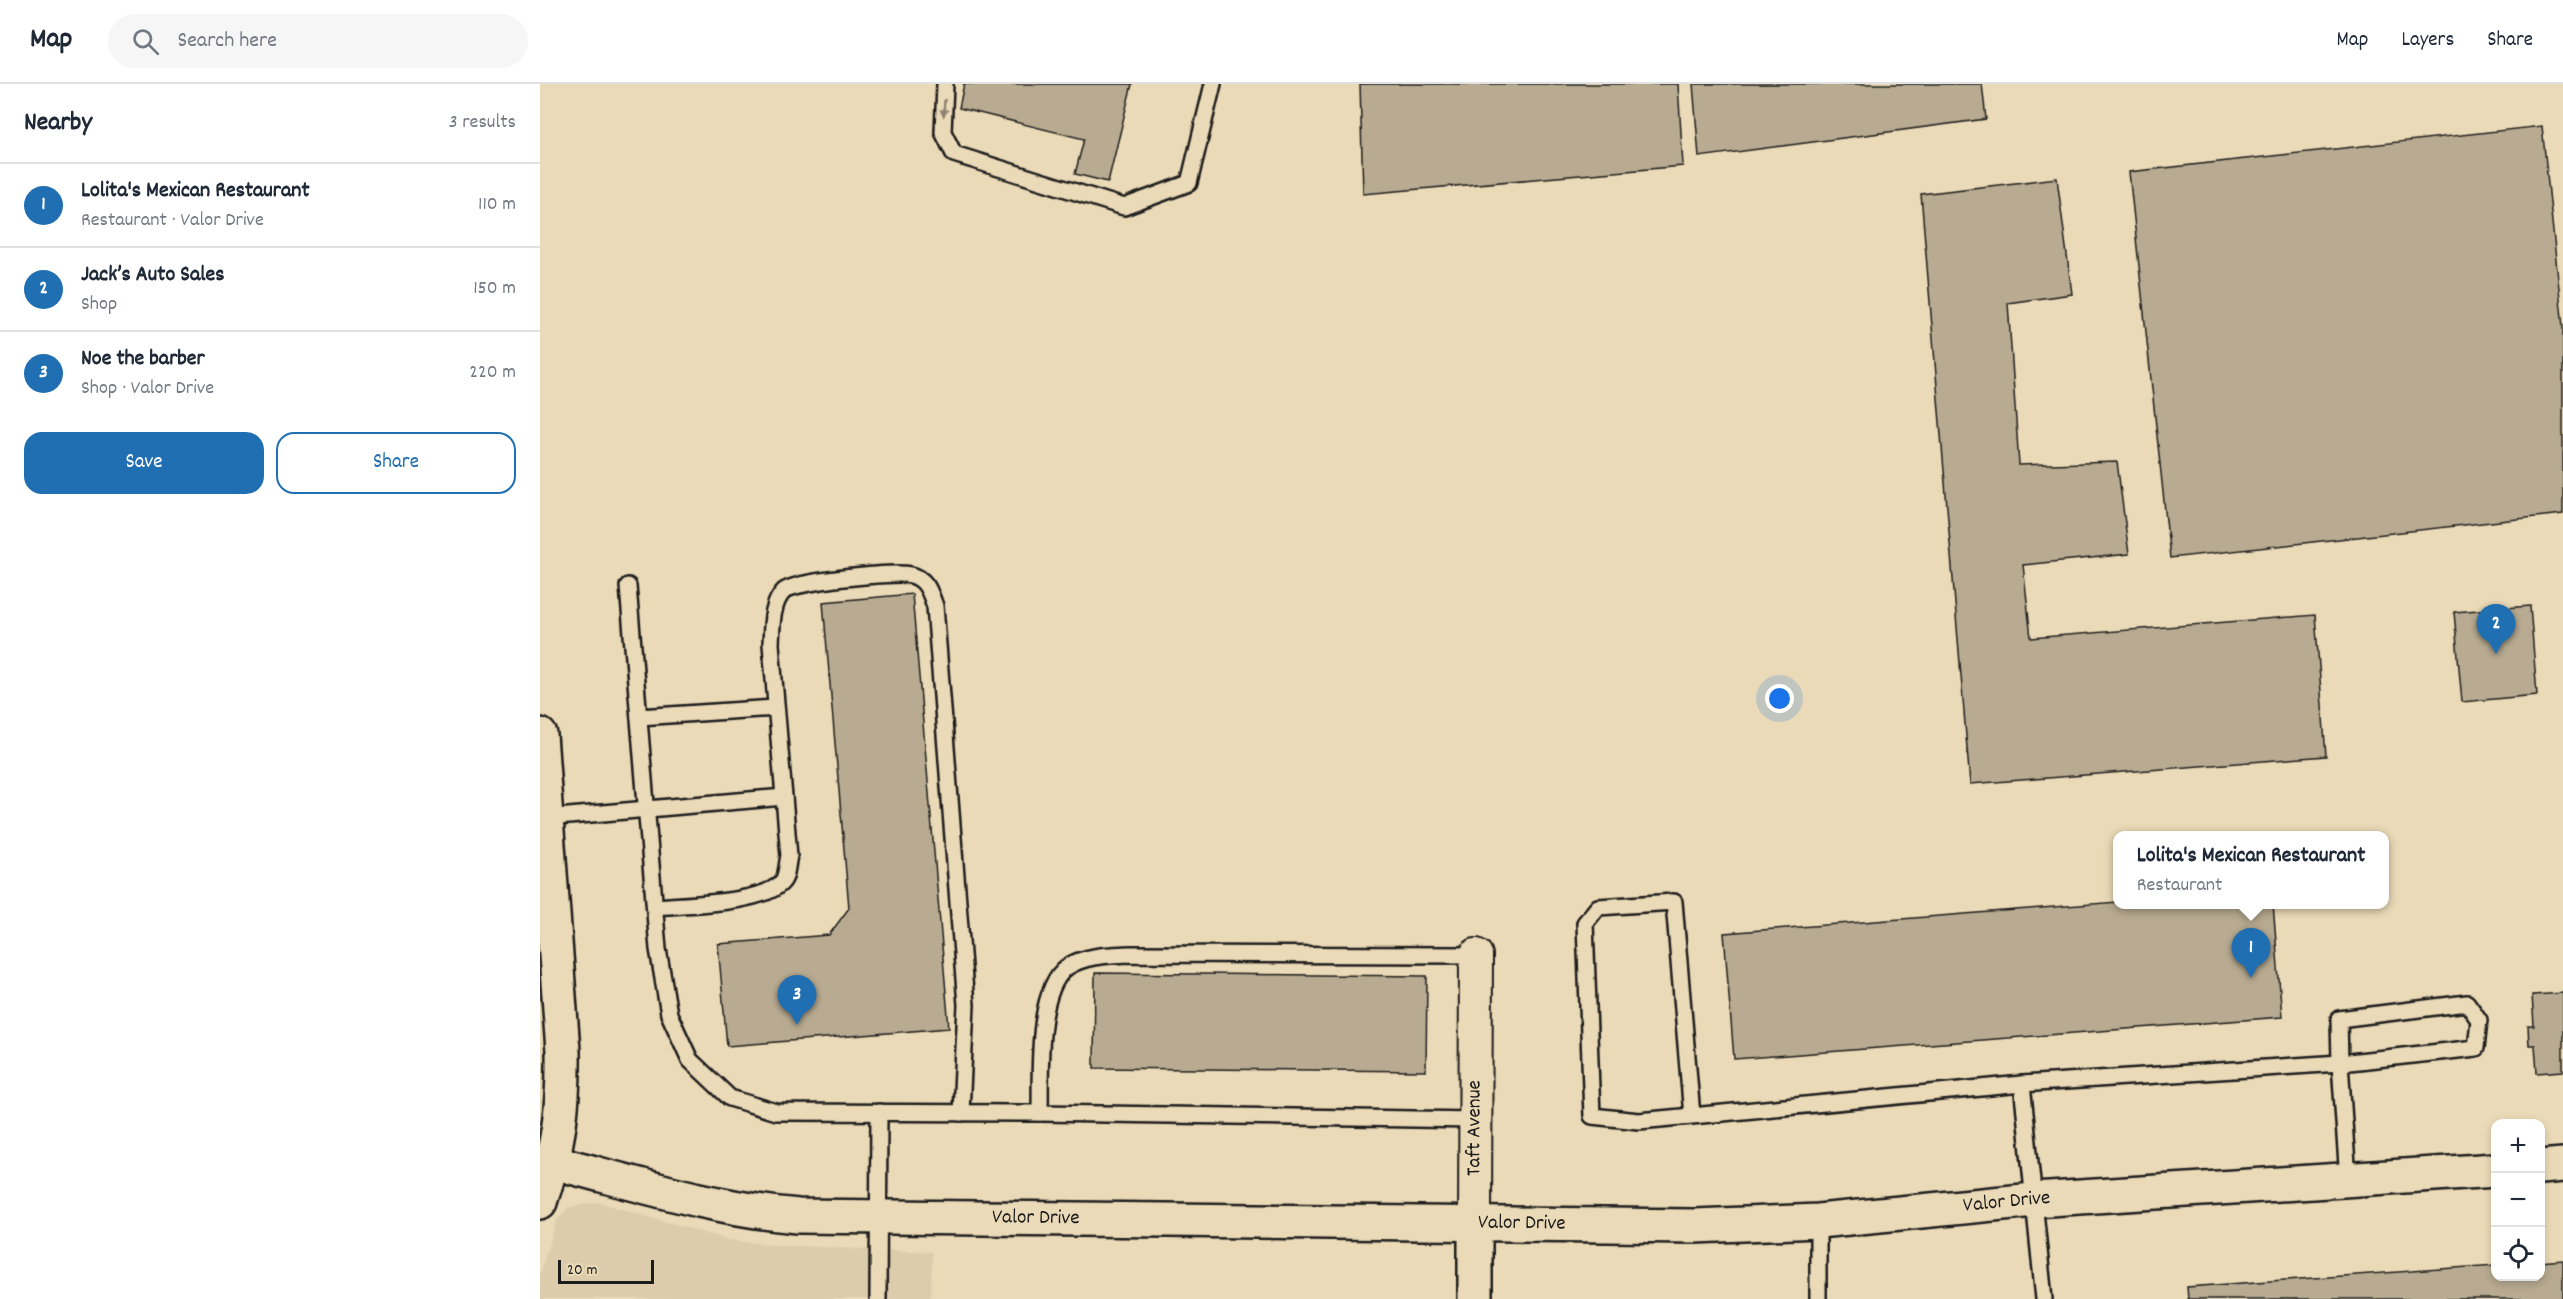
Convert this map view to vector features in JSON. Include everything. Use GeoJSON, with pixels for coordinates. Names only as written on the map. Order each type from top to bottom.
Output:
{"type":"FeatureCollection","features":[{"type":"Feature","properties":{"kind":"street"},"geometry":{"type":"LineString","coordinates":[[540,735],[563,1051],[562,1104],[553,1162],[540,1202]]}},
{"type":"Feature","properties":{"kind":"street","name":"Taft Avenue"},"geometry":{"type":"LineString","coordinates":[[1475,1299],[1476,955]]}},
{"type":"Feature","properties":{"kind":"street","name":"Valor Drive"},"geometry":{"type":"LineString","coordinates":[[553,1162],[725,1206],[762,1213],[798,1216],[1695,1226],[1818,1221],[2034,1200],[2491,1170]]}},
{"type":"Feature","properties":{"kind":"street"},"geometry":{"type":"LineString","coordinates":[[2545,1167],[2563,1165]]}},
{"type":"Feature","properties":{"kind":"lane"},"geometry":{"type":"LineString","coordinates":[[945,84],[943,132],[954,154],[1124,207],[1190,183],[1213,84]]}},
{"type":"Feature","properties":{"kind":"lane"},"geometry":{"type":"LineString","coordinates":[[655,907],[748,898],[770,892],[784,880],[789,855],[771,644],[773,613],[784,591],[803,583],[892,575],[912,575],[928,585],[935,606],[966,1005],[961,1113]]}},
{"type":"Feature","properties":{"kind":"lane"},"geometry":{"type":"LineString","coordinates":[[628,586],[658,949],[669,1014],[690,1060],[730,1098],[776,1112],[1040,1113],[1475,1120]]}},
{"type":"Feature","properties":{"kind":"lane"},"geometry":{"type":"LineString","coordinates":[[639,717],[776,708]]}},
{"type":"Feature","properties":{"kind":"lane"},"geometry":{"type":"LineString","coordinates":[[546,818],[647,811],[784,797]]}},
{"type":"Feature","properties":{"kind":"lane"},"geometry":{"type":"LineString","coordinates":[[1692,1116],[1674,902],[1598,908],[1585,923],[1592,1116],[1639,1121],[1692,1116],[2022,1084],[2340,1063],[2476,1048],[2479,1020],[2467,1003],[2339,1019],[2340,1063],[2348,1180]]}},
{"type":"Feature","properties":{"kind":"lane"},"geometry":{"type":"LineString","coordinates":[[1040,1113],[1043,1021],[1049,993],[1067,968],[1093,957],[1130,954],[1476,955]]}},
{"type":"Feature","properties":{"kind":"lane"},"geometry":{"type":"LineString","coordinates":[[2022,1084],[2044,1299]]}},
{"type":"Feature","properties":{"kind":"lane"},"geometry":{"type":"LineString","coordinates":[[878,1299],[879,1112]]}},
{"type":"Feature","properties":{"kind":"lane"},"geometry":{"type":"LineString","coordinates":[[1818,1221],[1818,1299]]}},
{"type":"Feature","properties":{"kind":"shaded area"},"geometry":{"type":"Polygon","coordinates":[[[598,1202],[729,1240],[776,1245],[932,1252],[931,1299],[540,1299],[540,1273],[557,1220],[569,1207],[598,1202]]]}},
{"type":"Feature","properties":{"kind":"building"},"geometry":{"type":"Polygon","coordinates":[[[964,84],[1132,84],[1108,182],[1075,174],[1084,139],[959,108],[964,84]]]}},
{"type":"Feature","properties":{"kind":"building"},"geometry":{"type":"Polygon","coordinates":[[[1360,84],[1678,84],[1683,166],[1363,194],[1360,84]]]}},
{"type":"Feature","properties":{"kind":"building"},"geometry":{"type":"Polygon","coordinates":[[[1693,84],[1982,84],[1986,119],[1699,157],[1693,84]]]}},
{"type":"Feature","properties":{"kind":"building"},"geometry":{"type":"Polygon","coordinates":[[[2542,126],[2563,327],[2563,514],[2170,558],[2129,172],[2542,126]]]}},
{"type":"Feature","properties":{"kind":"building"},"geometry":{"type":"Polygon","coordinates":[[[2057,178],[2072,294],[2008,303],[2019,465],[2117,462],[2129,554],[2023,565],[2031,638],[2315,615],[2326,756],[1970,784],[1921,194],[2057,178]]]}},
{"type":"Feature","properties":{"kind":"building"},"geometry":{"type":"Polygon","coordinates":[[[912,594],[949,1028],[727,1046],[718,944],[829,935],[849,908],[823,602],[912,594]]]}},
{"type":"Feature","properties":{"kind":"building"},"geometry":{"type":"Polygon","coordinates":[[[2530,606],[2537,695],[2462,702],[2454,612],[2530,606]]]}},
{"type":"Feature","properties":{"kind":"building"},"geometry":{"type":"Polygon","coordinates":[[[2113,902],[2113,909],[2273,909],[2282,1017],[1734,1059],[1724,933],[2113,902]]]}},
{"type":"Feature","properties":{"kind":"building"},"geometry":{"type":"Polygon","coordinates":[[[1095,973],[1427,976],[1426,1071],[1094,1068],[1095,973]]]}},
{"type":"Feature","properties":{"kind":"building"},"geometry":{"type":"Polygon","coordinates":[[[2563,993],[2563,1071],[2537,1073],[2535,1045],[2529,1045],[2528,1026],[2534,1026],[2532,995],[2563,993]]]}},
{"type":"Feature","properties":{"kind":"building"},"geometry":{"type":"Polygon","coordinates":[[[2563,1260],[2563,1299],[2188,1299],[2187,1287],[2491,1265],[2491,1281],[2545,1281],[2545,1262],[2563,1260]]]}},
{"type":"Feature","properties":{"kind":"place","name":"Jack’s Auto Sales"},"geometry":{"type":"Point","coordinates":[2496,654]}},
{"type":"Feature","properties":{"kind":"place","name":"Lolita's Mexican Restaurant"},"geometry":{"type":"Point","coordinates":[2251,978]}},
{"type":"Feature","properties":{"kind":"place","name":"Noe the barber"},"geometry":{"type":"Point","coordinates":[797,1025]}}]}
